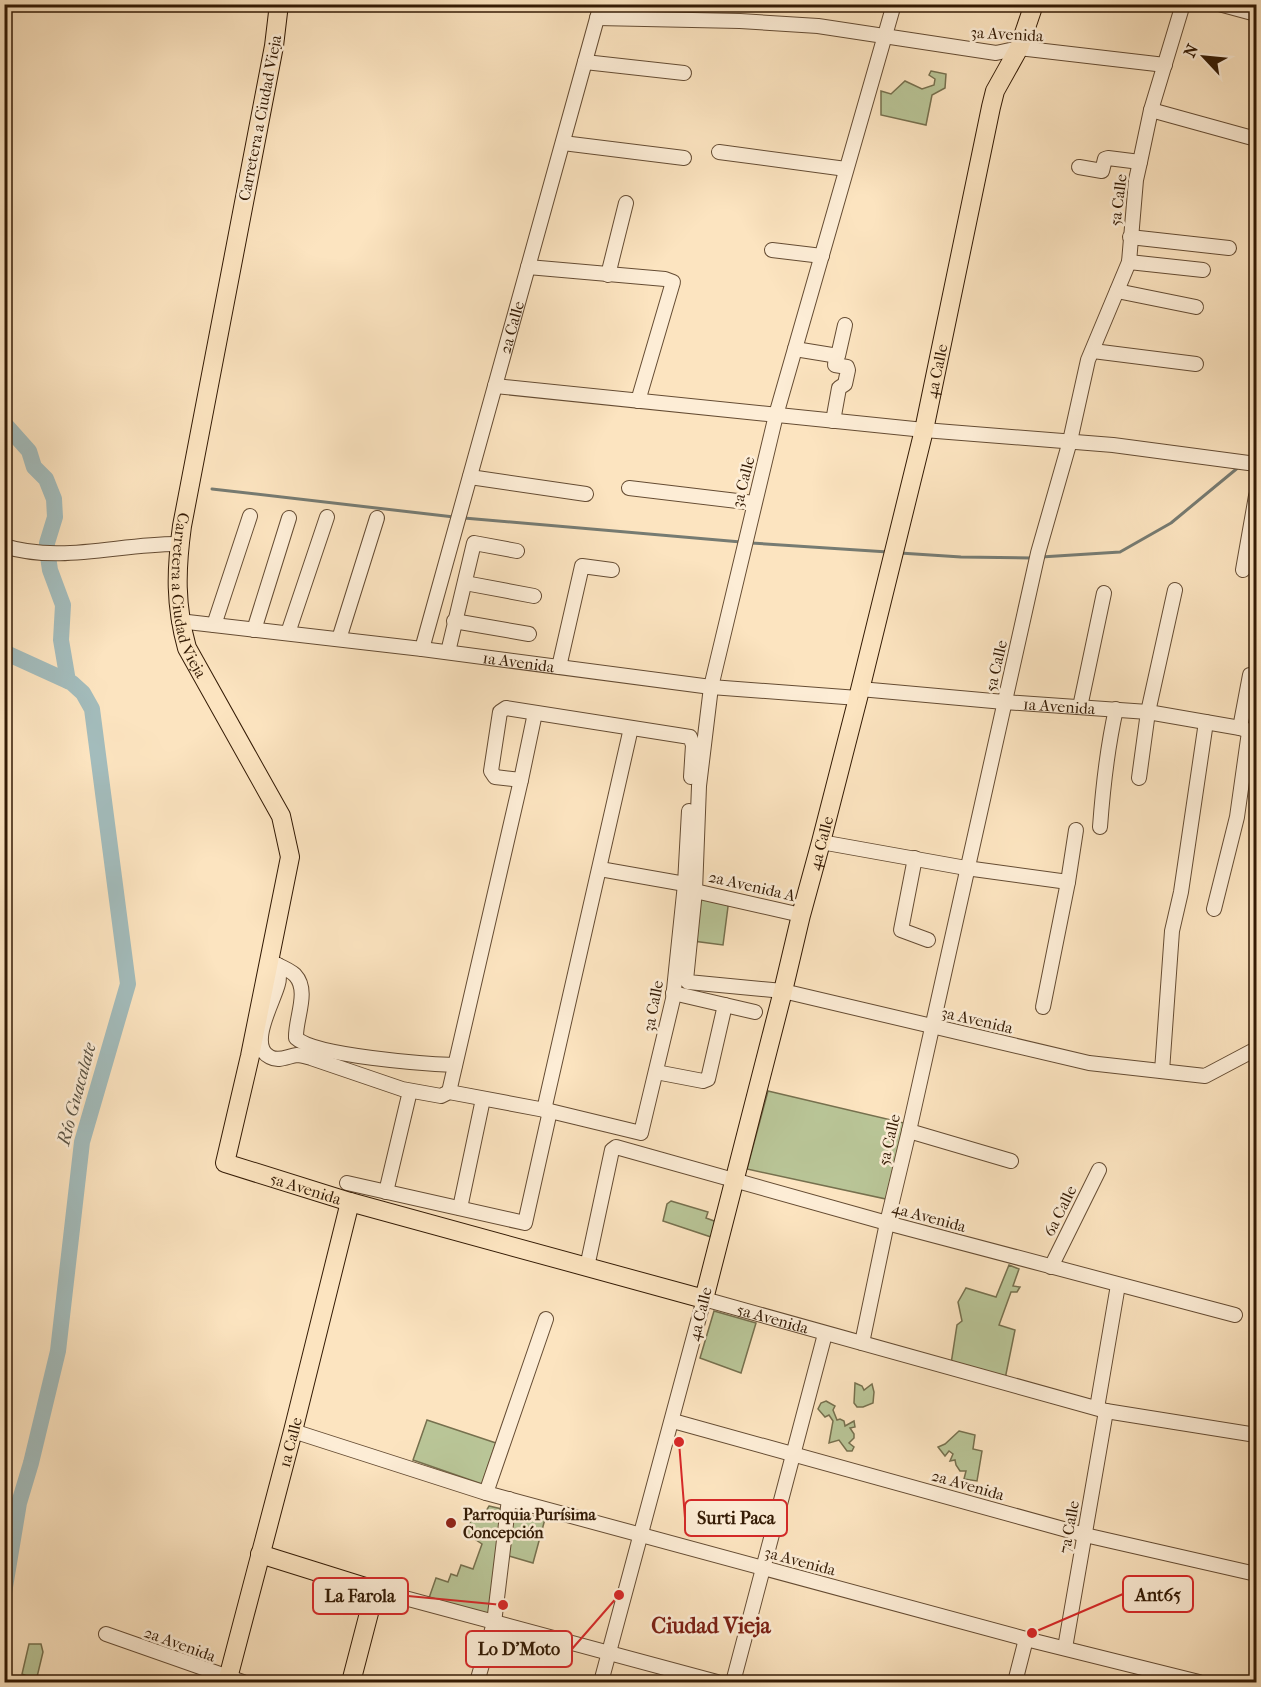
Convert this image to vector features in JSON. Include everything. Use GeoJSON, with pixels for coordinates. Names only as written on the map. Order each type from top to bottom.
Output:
{"type":"FeatureCollection","features":[{"type":"Feature","properties":{"kind":"main road","name":"Carretera a Ciudad Vieja"},"geometry":{"type":"LineString","coordinates":[[225,1163],[273,963],[290,857],[281,816],[187,648],[179,618],[177,586],[179,544],[274,46],[279,4]]}},
{"type":"Feature","properties":{"kind":"main road","name":"4a Calle"},"geometry":{"type":"LineString","coordinates":[[704,1299],[801,915],[822,842],[924,430],[991,106],[995,91],[1019,48],[1034,4]]}},
{"type":"Feature","properties":{"kind":"main road","name":"5a Avenida"},"geometry":{"type":"LineString","coordinates":[[225,1163],[350,1202],[704,1299]]}},
{"type":"Feature","properties":{"kind":"main road","name":"1a Calle"},"geometry":{"type":"LineString","coordinates":[[233,1681],[260,1554],[350,1202]]}},
{"type":"Feature","properties":{"kind":"main road"},"geometry":{"type":"LineString","coordinates":[[260,1554],[375,1590],[351,1683]]}},
{"type":"Feature","properties":{"kind":"street","name":"3a Calle"},"geometry":{"type":"LineString","coordinates":[[686,980],[690,887],[711,687],[776,415],[894,4]]}},
{"type":"Feature","properties":{"kind":"street","name":"5a Calle"},"geometry":{"type":"LineString","coordinates":[[862,1343],[886,1223],[909,1131],[1037,558],[1070,441],[1089,360],[1128,262],[1140,162],[1151,110],[1183,4]]}},
{"type":"Feature","properties":{"kind":"street"},"geometry":{"type":"LineString","coordinates":[[1219,4],[1257,14]]}},
{"type":"Feature","properties":{"kind":"street","name":"3a Avenida"},"geometry":{"type":"LineString","coordinates":[[599,11],[818,26],[996,53],[1019,48],[1165,65]]}},
{"type":"Feature","properties":{"kind":"street","name":"2a Calle"},"geometry":{"type":"LineString","coordinates":[[422,649],[599,11]]}},
{"type":"Feature","properties":{"kind":"street"},"geometry":{"type":"LineString","coordinates":[[585,62],[684,73]]}},
{"type":"Feature","properties":{"kind":"street"},"geometry":{"type":"LineString","coordinates":[[1151,110],[1257,139]]}},
{"type":"Feature","properties":{"kind":"street"},"geometry":{"type":"LineString","coordinates":[[563,143],[684,158]]}},
{"type":"Feature","properties":{"kind":"street"},"geometry":{"type":"LineString","coordinates":[[719,152],[846,169]]}},
{"type":"Feature","properties":{"kind":"street"},"geometry":{"type":"LineString","coordinates":[[1079,167],[1102,171],[1105,159],[1108,158],[1140,162]]}},
{"type":"Feature","properties":{"kind":"street"},"geometry":{"type":"LineString","coordinates":[[608,275],[626,202]]}},
{"type":"Feature","properties":{"kind":"street"},"geometry":{"type":"LineString","coordinates":[[1130,237],[1229,248]]}},
{"type":"Feature","properties":{"kind":"street"},"geometry":{"type":"LineString","coordinates":[[772,250],[822,256]]}},
{"type":"Feature","properties":{"kind":"street"},"geometry":{"type":"LineString","coordinates":[[1128,262],[1203,270]]}},
{"type":"Feature","properties":{"kind":"street"},"geometry":{"type":"LineString","coordinates":[[528,267],[665,279],[673,282],[638,401]]}},
{"type":"Feature","properties":{"kind":"street"},"geometry":{"type":"LineString","coordinates":[[1117,291],[1196,306]]}},
{"type":"Feature","properties":{"kind":"street"},"geometry":{"type":"LineString","coordinates":[[833,421],[839,388],[844,384],[848,369],[835,365],[845,325]]}},
{"type":"Feature","properties":{"kind":"street"},"geometry":{"type":"LineString","coordinates":[[795,349],[836,356]]}},
{"type":"Feature","properties":{"kind":"street"},"geometry":{"type":"LineString","coordinates":[[1093,351],[1196,364]]}},
{"type":"Feature","properties":{"kind":"street"},"geometry":{"type":"LineString","coordinates":[[495,386],[924,430],[1113,445],[1257,464]]}},
{"type":"Feature","properties":{"kind":"street"},"geometry":{"type":"LineString","coordinates":[[470,477],[586,494]]}},
{"type":"Feature","properties":{"kind":"street"},"geometry":{"type":"LineString","coordinates":[[629,488],[754,503]]}},
{"type":"Feature","properties":{"kind":"street"},"geometry":{"type":"LineString","coordinates":[[1243,570],[1257,496]]}},
{"type":"Feature","properties":{"kind":"street"},"geometry":{"type":"LineString","coordinates":[[214,625],[250,516]]}},
{"type":"Feature","properties":{"kind":"street"},"geometry":{"type":"LineString","coordinates":[[288,633],[327,517]]}},
{"type":"Feature","properties":{"kind":"street"},"geometry":{"type":"LineString","coordinates":[[254,630],[289,518]]}},
{"type":"Feature","properties":{"kind":"street"},"geometry":{"type":"LineString","coordinates":[[339,639],[377,518]]}},
{"type":"Feature","properties":{"kind":"street"},"geometry":{"type":"LineString","coordinates":[[448,652],[474,543],[516,551]]}},
{"type":"Feature","properties":{"kind":"street"},"geometry":{"type":"LineString","coordinates":[[4,546],[34,553],[58,553],[179,544]]}},
{"type":"Feature","properties":{"kind":"street"},"geometry":{"type":"LineString","coordinates":[[559,667],[582,566],[612,570]]}},
{"type":"Feature","properties":{"kind":"street"},"geometry":{"type":"LineString","coordinates":[[465,583],[534,596]]}},
{"type":"Feature","properties":{"kind":"street"},"geometry":{"type":"LineString","coordinates":[[1139,778],[1148,711],[1175,590]]}},
{"type":"Feature","properties":{"kind":"street"},"geometry":{"type":"LineString","coordinates":[[1080,707],[1104,593]]}},
{"type":"Feature","properties":{"kind":"street","name":"1a Avenida"},"geometry":{"type":"LineString","coordinates":[[179,618],[214,625],[448,652],[711,687],[1148,711],[1248,731]]}},
{"type":"Feature","properties":{"kind":"street"},"geometry":{"type":"LineString","coordinates":[[454,621],[529,634]]}},
{"type":"Feature","properties":{"kind":"street"},"geometry":{"type":"LineString","coordinates":[[1214,909],[1237,818],[1253,674]]}},
{"type":"Feature","properties":{"kind":"street"},"geometry":{"type":"LineString","coordinates":[[521,780],[495,777],[491,771],[500,712],[506,708],[690,737],[693,745],[690,887]]}},
{"type":"Feature","properties":{"kind":"street"},"geometry":{"type":"LineString","coordinates":[[1101,827],[1105,767],[1116,709]]}},
{"type":"Feature","properties":{"kind":"street"},"geometry":{"type":"LineString","coordinates":[[449,1092],[535,713]]}},
{"type":"Feature","properties":{"kind":"street"},"geometry":{"type":"LineString","coordinates":[[1162,1071],[1172,931],[1181,892],[1206,722]]}},
{"type":"Feature","properties":{"kind":"street"},"geometry":{"type":"LineString","coordinates":[[347,1183],[525,1223],[547,1110],[631,728]]}},
{"type":"Feature","properties":{"kind":"street"},"geometry":{"type":"LineString","coordinates":[[1043,1007],[1076,831]]}},
{"type":"Feature","properties":{"kind":"street"},"geometry":{"type":"LineString","coordinates":[[822,842],[966,868],[1068,882]]}},
{"type":"Feature","properties":{"kind":"street"},"geometry":{"type":"LineString","coordinates":[[915,858],[901,930],[928,940]]}},
{"type":"Feature","properties":{"kind":"street","name":"2a Avenida A"},"geometry":{"type":"LineString","coordinates":[[600,869],[690,887],[801,915]]}},
{"type":"Feature","properties":{"kind":"street","name":"3a Calle"},"geometry":{"type":"LineString","coordinates":[[547,1110],[641,1133],[673,993],[690,887]]}},
{"type":"Feature","properties":{"kind":"street"},"geometry":{"type":"LineString","coordinates":[[273,963],[294,974],[300,983],[301,1004],[296,1038],[302,1043],[407,1063],[455,1065]]}},
{"type":"Feature","properties":{"kind":"street"},"geometry":{"type":"LineString","coordinates":[[273,963],[278,984],[263,1024],[260,1041],[263,1051],[270,1058],[282,1059],[298,1055],[406,1090],[441,1096],[449,1092],[547,1110]]}},
{"type":"Feature","properties":{"kind":"street","name":"3a Avenida"},"geometry":{"type":"LineString","coordinates":[[686,980],[783,990],[1089,1063],[1205,1076],[1257,1049]]}},
{"type":"Feature","properties":{"kind":"street"},"geometry":{"type":"LineString","coordinates":[[673,993],[755,1012]]}},
{"type":"Feature","properties":{"kind":"street"},"geometry":{"type":"LineString","coordinates":[[656,1072],[703,1081],[708,1079],[725,1005]]}},
{"type":"Feature","properties":{"kind":"street"},"geometry":{"type":"LineString","coordinates":[[386,1191],[406,1090],[407,1063]]}},
{"type":"Feature","properties":{"kind":"street"},"geometry":{"type":"LineString","coordinates":[[460,1208],[483,1099]]}},
{"type":"Feature","properties":{"kind":"street"},"geometry":{"type":"LineString","coordinates":[[909,1131],[1011,1161]]}},
{"type":"Feature","properties":{"kind":"street","name":"4a Avenida"},"geometry":{"type":"LineString","coordinates":[[587,1267],[612,1150],[616,1147],[886,1223],[1235,1315]]}},
{"type":"Feature","properties":{"kind":"street","name":"6a Calle"},"geometry":{"type":"LineString","coordinates":[[1051,1267],[1099,1170]]}},
{"type":"Feature","properties":{"kind":"street","name":"7a Calle"},"geometry":{"type":"LineString","coordinates":[[1065,1648],[1085,1535],[1118,1285]]}},
{"type":"Feature","properties":{"kind":"street","name":"5a Avenida"},"geometry":{"type":"LineString","coordinates":[[704,1299],[1102,1410],[1257,1435]]}},
{"type":"Feature","properties":{"kind":"street","name":"4a Calle"},"geometry":{"type":"LineString","coordinates":[[601,1683],[704,1299]]}},
{"type":"Feature","properties":{"kind":"street"},"geometry":{"type":"LineString","coordinates":[[486,1493],[546,1319]]}},
{"type":"Feature","properties":{"kind":"street"},"geometry":{"type":"LineString","coordinates":[[733,1683],[825,1334]]}},
{"type":"Feature","properties":{"kind":"street","name":"2a Avenida"},"geometry":{"type":"LineString","coordinates":[[673,1421],[1085,1535],[1257,1574]]}},
{"type":"Feature","properties":{"kind":"street","name":"3a Avenida"},"geometry":{"type":"LineString","coordinates":[[293,1431],[486,1493],[640,1533],[763,1569],[1199,1683]]}},
{"type":"Feature","properties":{"kind":"street"},"geometry":{"type":"LineString","coordinates":[[477,1683],[494,1623],[509,1499]]}},
{"type":"Feature","properties":{"kind":"street"},"geometry":{"type":"LineString","coordinates":[[375,1590],[717,1683]]}},
{"type":"Feature","properties":{"kind":"street","name":"2a Avenida"},"geometry":{"type":"LineString","coordinates":[[106,1634],[233,1681]]}},
{"type":"Feature","properties":{"kind":"street"},"geometry":{"type":"LineString","coordinates":[[1015,1683],[1026,1639]]}},
{"type":"Feature","properties":{"kind":"green space"},"geometry":{"type":"Polygon","coordinates":[[[931,71],[946,74],[945,88],[932,95],[926,125],[881,115],[881,91],[891,94],[905,81],[922,89],[934,85],[935,79],[929,75],[931,71]]]}},
{"type":"Feature","properties":{"kind":"green space"},"geometry":{"type":"Polygon","coordinates":[[[699,895],[729,899],[723,945],[693,941],[699,895]]]}},
{"type":"Feature","properties":{"kind":"green space"},"geometry":{"type":"Polygon","coordinates":[[[768,1091],[904,1123],[886,1199],[747,1169],[768,1091]]]}},
{"type":"Feature","properties":{"kind":"green space"},"geometry":{"type":"Polygon","coordinates":[[[671,1201],[708,1212],[706,1218],[717,1222],[711,1237],[663,1221],[667,1204],[671,1201]]]}},
{"type":"Feature","properties":{"kind":"green space"},"geometry":{"type":"Polygon","coordinates":[[[1009,1265],[1019,1269],[1013,1286],[1020,1287],[1017,1292],[1011,1292],[999,1325],[1015,1330],[1005,1379],[951,1364],[957,1325],[962,1321],[958,1302],[966,1288],[996,1297],[1009,1265]]]}},
{"type":"Feature","properties":{"kind":"green space"},"geometry":{"type":"Polygon","coordinates":[[[714,1311],[756,1323],[741,1373],[700,1358],[714,1311]]]}},
{"type":"Feature","properties":{"kind":"green space"},"geometry":{"type":"Polygon","coordinates":[[[855,1383],[862,1386],[864,1390],[872,1384],[873,1403],[857,1407],[854,1403],[855,1383]]]}},
{"type":"Feature","properties":{"kind":"green space"},"geometry":{"type":"Polygon","coordinates":[[[826,1401],[835,1406],[833,1410],[837,1420],[844,1421],[845,1426],[854,1421],[855,1427],[850,1428],[854,1438],[849,1443],[854,1447],[852,1451],[847,1451],[839,1440],[829,1443],[833,1421],[829,1415],[825,1417],[818,1409],[821,1403],[826,1401]]]}},
{"type":"Feature","properties":{"kind":"green space"},"geometry":{"type":"Polygon","coordinates":[[[427,1420],[496,1443],[482,1484],[413,1460],[427,1420]]]}},
{"type":"Feature","properties":{"kind":"green space"},"geometry":{"type":"Polygon","coordinates":[[[959,1431],[975,1435],[973,1449],[982,1451],[977,1481],[964,1479],[966,1471],[960,1471],[955,1460],[950,1461],[953,1454],[949,1451],[945,1456],[938,1447],[945,1444],[959,1431]]]}},
{"type":"Feature","properties":{"kind":"green space"},"geometry":{"type":"Polygon","coordinates":[[[489,1506],[545,1519],[533,1563],[509,1556],[498,1615],[464,1609],[429,1598],[436,1578],[448,1582],[451,1574],[457,1576],[461,1565],[473,1569],[482,1544],[467,1534],[472,1516],[482,1518],[489,1506]]]}},
{"type":"Feature","properties":{"kind":"green space"},"geometry":{"type":"Polygon","coordinates":[[[29,1644],[41,1644],[43,1652],[37,1677],[22,1674],[29,1644]]]}},
{"type":"Feature","properties":{"kind":"waterway"},"geometry":{"type":"LineString","coordinates":[[4,423],[29,451],[34,467],[46,479],[54,499],[55,517],[47,550],[50,570],[63,605],[61,640],[68,681]]}},
{"type":"Feature","properties":{"kind":"waterway"},"geometry":{"type":"LineString","coordinates":[[1041,557],[1120,552],[1171,523],[1240,466]]}},
{"type":"Feature","properties":{"kind":"waterway"},"geometry":{"type":"LineString","coordinates":[[212,489],[454,517]]}},
{"type":"Feature","properties":{"kind":"waterway"},"geometry":{"type":"LineString","coordinates":[[464,518],[741,542]]}},
{"type":"Feature","properties":{"kind":"waterway"},"geometry":{"type":"LineString","coordinates":[[751,543],[888,552]]}},
{"type":"Feature","properties":{"kind":"waterway"},"geometry":{"type":"LineString","coordinates":[[900,553],[1032,558]]}},
{"type":"Feature","properties":{"kind":"waterway","name":"Río Guacalate"},"geometry":{"type":"LineString","coordinates":[[4,652],[72,683],[83,693],[92,709],[128,984],[82,1142],[58,1351],[19,1503],[4,1593]]}},
{"type":"Feature","properties":{"kind":"place","name":"Surti Paca"},"geometry":{"type":"Point","coordinates":[679,1442]}},
{"type":"Feature","properties":{"kind":"place","name":"Parroquia Purísima Concepción"},"geometry":{"type":"Point","coordinates":[451,1523]}},
{"type":"Feature","properties":{"kind":"place","name":"Lo D'Moto"},"geometry":{"type":"Point","coordinates":[619,1595]}},
{"type":"Feature","properties":{"kind":"place","name":"La Farola"},"geometry":{"type":"Point","coordinates":[503,1605]}},
{"type":"Feature","properties":{"kind":"place","name":"Ant65"},"geometry":{"type":"Point","coordinates":[1032,1633]}},
{"type":"Feature","properties":{"kind":"district","name":"Ciudad Vieja"},"geometry":{"type":"Point","coordinates":[711,1626]}}]}
